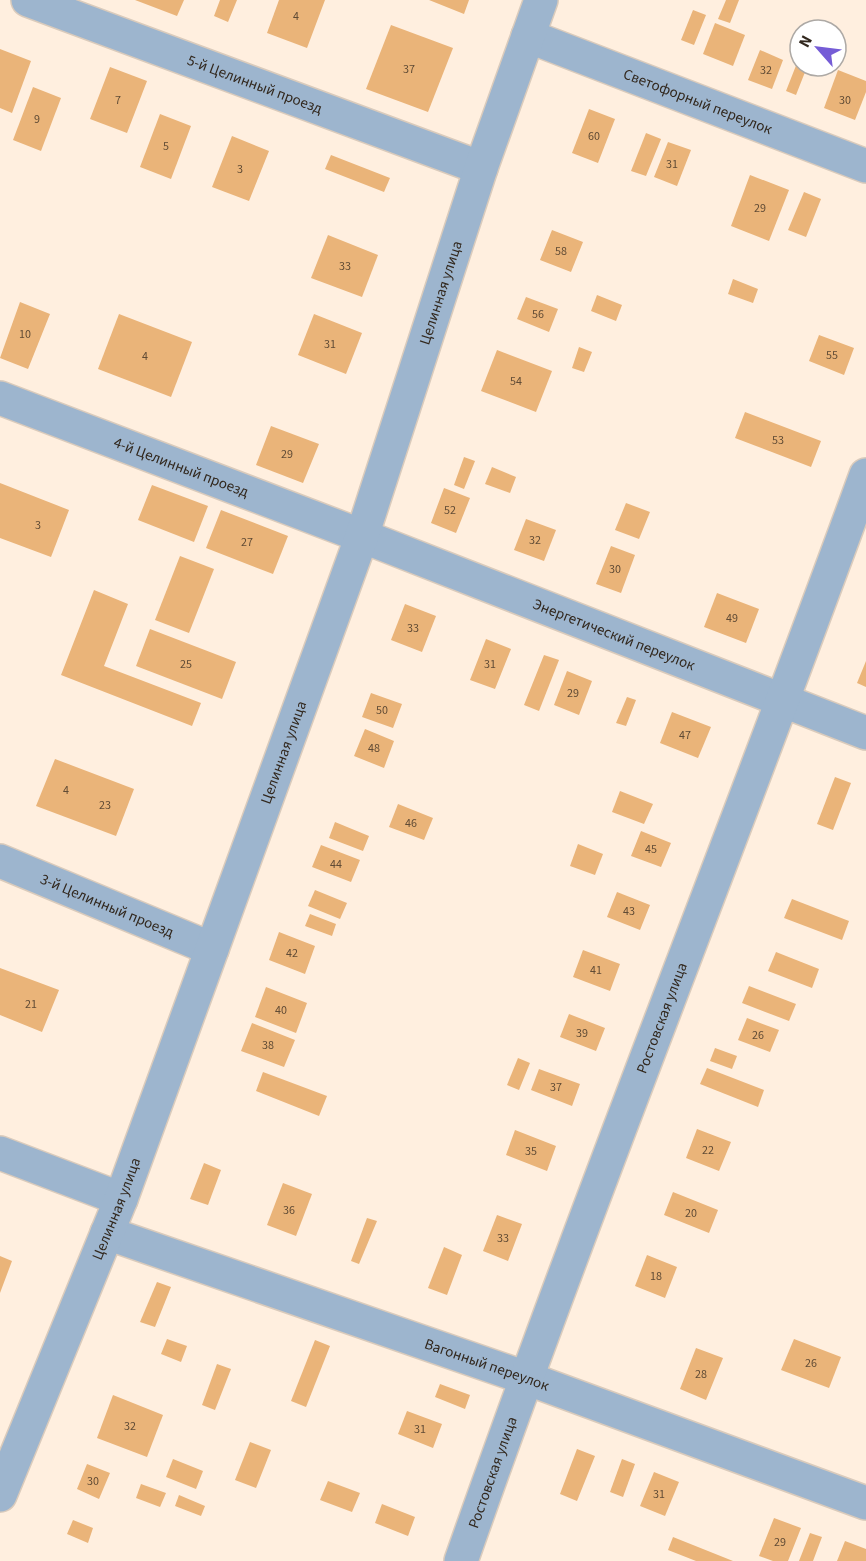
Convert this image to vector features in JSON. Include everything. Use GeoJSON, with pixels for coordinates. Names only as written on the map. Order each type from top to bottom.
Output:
{"type":"FeatureCollection","features":[{"type":"Feature","properties":{"kind":"street","name":"5-й Целинный проезд"},"geometry":{"type":"LineString","coordinates":[[28,0],[481,168]]}},
{"type":"Feature","properties":{"kind":"street","name":"Целинная улица"},"geometry":{"type":"LineString","coordinates":[[0,1495],[13,1430],[121,1199],[362,536],[481,168],[541,0]]}},
{"type":"Feature","properties":{"kind":"street","name":"Светофорный переулок"},"geometry":{"type":"LineString","coordinates":[[528,36],[866,166]]}},
{"type":"Feature","properties":{"kind":"street","name":"4-й Целинный проезд"},"geometry":{"type":"LineString","coordinates":[[0,398],[362,536]]}},
{"type":"Feature","properties":{"kind":"street","name":"Ростовская улица"},"geometry":{"type":"LineString","coordinates":[[461,1561],[526,1378],[784,700],[866,475]]}},
{"type":"Feature","properties":{"kind":"street","name":"Энергетический переулок"},"geometry":{"type":"LineString","coordinates":[[362,536],[866,733]]}},
{"type":"Feature","properties":{"kind":"street","name":"3-й Целинный проезд"},"geometry":{"type":"LineString","coordinates":[[0,861],[212,949]]}},
{"type":"Feature","properties":{"kind":"street"},"geometry":{"type":"LineString","coordinates":[[0,1153],[121,1199]]}},
{"type":"Feature","properties":{"kind":"street","name":"Вагонный переулок"},"geometry":{"type":"LineString","coordinates":[[107,1233],[526,1378],[866,1503]]}},
{"type":"Feature","properties":{"kind":"building"},"geometry":{"type":"Polygon","coordinates":[[[135,0],[184,0],[177,16],[135,0]]]}},
{"type":"Feature","properties":{"kind":"building"},"geometry":{"type":"Polygon","coordinates":[[[220,0],[237,0],[228,22],[214,16],[220,0]]]}},
{"type":"Feature","properties":{"kind":"building"},"geometry":{"type":"Polygon","coordinates":[[[279,0],[325,0],[307,48],[267,33],[279,0]]]}},
{"type":"Feature","properties":{"kind":"building"},"geometry":{"type":"Polygon","coordinates":[[[429,0],[469,0],[464,14],[429,0]]]}},
{"type":"Feature","properties":{"kind":"building"},"geometry":{"type":"Polygon","coordinates":[[[726,0],[739,0],[730,23],[718,19],[726,0]]]}},
{"type":"Feature","properties":{"kind":"building"},"geometry":{"type":"Polygon","coordinates":[[[693,10],[706,15],[694,45],[681,40],[693,10]]]}},
{"type":"Feature","properties":{"kind":"building"},"geometry":{"type":"Polygon","coordinates":[[[715,23],[745,35],[733,66],[703,54],[715,23]]]}},
{"type":"Feature","properties":{"kind":"building"},"geometry":{"type":"Polygon","coordinates":[[[391,25],[453,48],[428,112],[366,89],[391,25]]]}},
{"type":"Feature","properties":{"kind":"building"},"geometry":{"type":"Polygon","coordinates":[[[0,49],[31,61],[12,113],[0,108],[0,49]]]}},
{"type":"Feature","properties":{"kind":"building"},"geometry":{"type":"Polygon","coordinates":[[[760,50],[783,60],[772,89],[748,80],[760,50]]]}},
{"type":"Feature","properties":{"kind":"building"},"geometry":{"type":"Polygon","coordinates":[[[110,67],[147,81],[127,133],[90,119],[110,67]]]}},
{"type":"Feature","properties":{"kind":"building"},"geometry":{"type":"Polygon","coordinates":[[[848,74],[866,81],[866,92],[855,120],[824,108],[835,78],[848,78],[848,74]]]}},
{"type":"Feature","properties":{"kind":"building"},"geometry":{"type":"Polygon","coordinates":[[[791,78],[803,78],[796,95],[786,91],[791,78]]]}},
{"type":"Feature","properties":{"kind":"building"},"geometry":{"type":"Polygon","coordinates":[[[33,87],[61,98],[41,151],[13,140],[33,87]]]}},
{"type":"Feature","properties":{"kind":"building"},"geometry":{"type":"Polygon","coordinates":[[[589,109],[615,119],[598,163],[572,153],[589,109]]]}},
{"type":"Feature","properties":{"kind":"building"},"geometry":{"type":"Polygon","coordinates":[[[160,114],[191,126],[171,179],[140,167],[160,114]]]}},
{"type":"Feature","properties":{"kind":"building"},"geometry":{"type":"Polygon","coordinates":[[[646,133],[661,139],[646,176],[631,171],[646,133]]]}},
{"type":"Feature","properties":{"kind":"building"},"geometry":{"type":"Polygon","coordinates":[[[232,136],[269,151],[249,201],[212,187],[232,136]]]}},
{"type":"Feature","properties":{"kind":"building"},"geometry":{"type":"Polygon","coordinates":[[[668,142],[691,150],[677,186],[654,177],[668,142]]]}},
{"type":"Feature","properties":{"kind":"building"},"geometry":{"type":"Polygon","coordinates":[[[331,155],[390,178],[384,192],[325,169],[331,155]]]}},
{"type":"Feature","properties":{"kind":"building"},"geometry":{"type":"Polygon","coordinates":[[[750,175],[789,190],[769,241],[731,226],[750,175]]]}},
{"type":"Feature","properties":{"kind":"building"},"geometry":{"type":"Polygon","coordinates":[[[804,192],[821,199],[806,237],[788,230],[804,192]]]}},
{"type":"Feature","properties":{"kind":"building"},"geometry":{"type":"Polygon","coordinates":[[[552,230],[583,242],[571,272],[540,260],[552,230]]]}},
{"type":"Feature","properties":{"kind":"building"},"geometry":{"type":"Polygon","coordinates":[[[328,235],[378,255],[362,297],[311,278],[328,235]]]}},
{"type":"Feature","properties":{"kind":"building"},"geometry":{"type":"Polygon","coordinates":[[[733,279],[758,289],[753,303],[728,294],[733,279]]]}},
{"type":"Feature","properties":{"kind":"building"},"geometry":{"type":"Polygon","coordinates":[[[597,295],[622,305],[616,321],[591,311],[597,295]]]}},
{"type":"Feature","properties":{"kind":"building"},"geometry":{"type":"Polygon","coordinates":[[[526,297],[558,309],[549,332],[517,319],[526,297]]]}},
{"type":"Feature","properties":{"kind":"building"},"geometry":{"type":"Polygon","coordinates":[[[20,302],[50,314],[28,369],[0,358],[20,302]]]}},
{"type":"Feature","properties":{"kind":"building"},"geometry":{"type":"Polygon","coordinates":[[[119,314],[192,342],[171,397],[98,369],[119,314]]]}},
{"type":"Feature","properties":{"kind":"building"},"geometry":{"type":"Polygon","coordinates":[[[314,314],[362,333],[346,374],[298,355],[314,314]]]}},
{"type":"Feature","properties":{"kind":"building"},"geometry":{"type":"Polygon","coordinates":[[[819,335],[854,348],[844,375],[809,361],[819,335]]]}},
{"type":"Feature","properties":{"kind":"building"},"geometry":{"type":"Polygon","coordinates":[[[579,347],[592,352],[584,372],[572,368],[579,347]]]}},
{"type":"Feature","properties":{"kind":"building"},"geometry":{"type":"Polygon","coordinates":[[[497,350],[552,371],[536,412],[481,391],[497,350]]]}},
{"type":"Feature","properties":{"kind":"building"},"geometry":{"type":"Polygon","coordinates":[[[745,412],[821,441],[811,467],[735,438],[745,412]]]}},
{"type":"Feature","properties":{"kind":"building"},"geometry":{"type":"Polygon","coordinates":[[[271,426],[319,444],[303,483],[256,465],[271,426]]]}},
{"type":"Feature","properties":{"kind":"building"},"geometry":{"type":"Polygon","coordinates":[[[464,457],[475,461],[464,489],[454,485],[464,457]]]}},
{"type":"Feature","properties":{"kind":"building"},"geometry":{"type":"Polygon","coordinates":[[[492,467],[516,477],[510,493],[485,484],[492,467]]]}},
{"type":"Feature","properties":{"kind":"building"},"geometry":{"type":"Polygon","coordinates":[[[0,483],[69,510],[51,557],[0,538],[0,483]]]}},
{"type":"Feature","properties":{"kind":"building"},"geometry":{"type":"Polygon","coordinates":[[[152,485],[208,506],[194,542],[138,520],[152,485]]]}},
{"type":"Feature","properties":{"kind":"building"},"geometry":{"type":"Polygon","coordinates":[[[444,488],[470,498],[456,533],[431,523],[444,488]]]}},
{"type":"Feature","properties":{"kind":"building"},"geometry":{"type":"Polygon","coordinates":[[[626,503],[650,512],[639,539],[615,530],[626,503]]]}},
{"type":"Feature","properties":{"kind":"building"},"geometry":{"type":"Polygon","coordinates":[[[221,510],[288,536],[273,574],[206,548],[221,510]]]}},
{"type":"Feature","properties":{"kind":"building"},"geometry":{"type":"Polygon","coordinates":[[[526,519],[556,530],[544,561],[514,550],[526,519]]]}},
{"type":"Feature","properties":{"kind":"building"},"geometry":{"type":"Polygon","coordinates":[[[611,546],[635,555],[621,593],[596,584],[611,546]]]}},
{"type":"Feature","properties":{"kind":"building"},"geometry":{"type":"Polygon","coordinates":[[[180,556],[214,569],[189,633],[155,620],[180,556]]]}},
{"type":"Feature","properties":{"kind":"building"},"geometry":{"type":"Polygon","coordinates":[[[94,590],[128,604],[104,666],[201,703],[192,726],[61,675],[94,590]]]}},
{"type":"Feature","properties":{"kind":"building"},"geometry":{"type":"Polygon","coordinates":[[[717,593],[759,609],[746,643],[704,627],[717,593]]]}},
{"type":"Feature","properties":{"kind":"building"},"geometry":{"type":"Polygon","coordinates":[[[405,604],[436,616],[422,652],[391,640],[405,604]]]}},
{"type":"Feature","properties":{"kind":"building"},"geometry":{"type":"Polygon","coordinates":[[[150,629],[236,662],[222,699],[136,666],[150,629]]]}},
{"type":"Feature","properties":{"kind":"building"},"geometry":{"type":"Polygon","coordinates":[[[486,639],[511,649],[495,689],[470,680],[486,639]]]}},
{"type":"Feature","properties":{"kind":"building"},"geometry":{"type":"Polygon","coordinates":[[[544,655],[559,660],[539,711],[524,705],[544,655]]]}},
{"type":"Feature","properties":{"kind":"building"},"geometry":{"type":"Polygon","coordinates":[[[866,661],[866,687],[857,683],[866,661]]]}},
{"type":"Feature","properties":{"kind":"building"},"geometry":{"type":"Polygon","coordinates":[[[567,671],[592,681],[579,715],[554,705],[567,671]]]}},
{"type":"Feature","properties":{"kind":"building"},"geometry":{"type":"Polygon","coordinates":[[[371,693],[402,704],[393,728],[362,717],[371,693]]]}},
{"type":"Feature","properties":{"kind":"building"},"geometry":{"type":"Polygon","coordinates":[[[627,697],[636,700],[626,726],[616,723],[627,697]]]}},
{"type":"Feature","properties":{"kind":"building"},"geometry":{"type":"Polygon","coordinates":[[[672,712],[711,727],[698,758],[660,743],[672,712]]]}},
{"type":"Feature","properties":{"kind":"building"},"geometry":{"type":"Polygon","coordinates":[[[365,729],[394,741],[384,768],[354,756],[365,729]]]}},
{"type":"Feature","properties":{"kind":"building"},"geometry":{"type":"Polygon","coordinates":[[[55,759],[134,789],[116,836],[36,806],[55,759]]]}},
{"type":"Feature","properties":{"kind":"building"},"geometry":{"type":"Polygon","coordinates":[[[835,777],[851,783],[833,830],[817,824],[835,777]]]}},
{"type":"Feature","properties":{"kind":"building"},"geometry":{"type":"Polygon","coordinates":[[[620,791],[653,804],[644,824],[612,812],[620,791]]]}},
{"type":"Feature","properties":{"kind":"building"},"geometry":{"type":"Polygon","coordinates":[[[398,804],[433,818],[424,840],[389,827],[398,804]]]}},
{"type":"Feature","properties":{"kind":"building"},"geometry":{"type":"Polygon","coordinates":[[[335,822],[369,836],[363,851],[329,838],[335,822]]]}},
{"type":"Feature","properties":{"kind":"building"},"geometry":{"type":"Polygon","coordinates":[[[641,831],[671,843],[661,867],[631,856],[641,831]]]}},
{"type":"Feature","properties":{"kind":"building"},"geometry":{"type":"Polygon","coordinates":[[[578,844],[603,854],[595,875],[570,866],[578,844]]]}},
{"type":"Feature","properties":{"kind":"building"},"geometry":{"type":"Polygon","coordinates":[[[321,845],[360,860],[351,882],[312,867],[321,845]]]}},
{"type":"Feature","properties":{"kind":"building"},"geometry":{"type":"Polygon","coordinates":[[[315,890],[347,903],[340,919],[308,906],[315,890]]]}},
{"type":"Feature","properties":{"kind":"building"},"geometry":{"type":"Polygon","coordinates":[[[617,892],[650,905],[640,930],[607,917],[617,892]]]}},
{"type":"Feature","properties":{"kind":"building"},"geometry":{"type":"Polygon","coordinates":[[[792,899],[849,921],[842,940],[784,918],[792,899]]]}},
{"type":"Feature","properties":{"kind":"building"},"geometry":{"type":"Polygon","coordinates":[[[310,914],[336,924],[332,936],[305,926],[310,914]]]}},
{"type":"Feature","properties":{"kind":"building"},"geometry":{"type":"Polygon","coordinates":[[[279,932],[315,946],[305,974],[269,960],[279,932]]]}},
{"type":"Feature","properties":{"kind":"building"},"geometry":{"type":"Polygon","coordinates":[[[583,950],[620,964],[610,991],[573,977],[583,950]]]}},
{"type":"Feature","properties":{"kind":"building"},"geometry":{"type":"Polygon","coordinates":[[[776,952],[819,969],[812,988],[768,971],[776,952]]]}},
{"type":"Feature","properties":{"kind":"building"},"geometry":{"type":"Polygon","coordinates":[[[0,968],[59,990],[42,1032],[0,1015],[0,968]]]}},
{"type":"Feature","properties":{"kind":"building"},"geometry":{"type":"Polygon","coordinates":[[[749,986],[796,1004],[789,1021],[742,1003],[749,986]]]}},
{"type":"Feature","properties":{"kind":"building"},"geometry":{"type":"Polygon","coordinates":[[[266,987],[307,1003],[296,1033],[255,1017],[266,987]]]}},
{"type":"Feature","properties":{"kind":"building"},"geometry":{"type":"Polygon","coordinates":[[[569,1014],[605,1028],[596,1051],[560,1037],[569,1014]]]}},
{"type":"Feature","properties":{"kind":"building"},"geometry":{"type":"Polygon","coordinates":[[[747,1018],[779,1030],[770,1052],[738,1040],[747,1018]]]}},
{"type":"Feature","properties":{"kind":"building"},"geometry":{"type":"Polygon","coordinates":[[[252,1023],[295,1040],[284,1067],[241,1051],[252,1023]]]}},
{"type":"Feature","properties":{"kind":"building"},"geometry":{"type":"Polygon","coordinates":[[[715,1048],[737,1056],[732,1069],[710,1061],[715,1048]]]}},
{"type":"Feature","properties":{"kind":"building"},"geometry":{"type":"Polygon","coordinates":[[[518,1058],[530,1063],[519,1090],[507,1085],[518,1058]]]}},
{"type":"Feature","properties":{"kind":"building"},"geometry":{"type":"Polygon","coordinates":[[[707,1068],[764,1090],[758,1107],[700,1084],[707,1068]]]}},
{"type":"Feature","properties":{"kind":"building"},"geometry":{"type":"Polygon","coordinates":[[[539,1069],[580,1084],[572,1106],[531,1090],[539,1069]]]}},
{"type":"Feature","properties":{"kind":"building"},"geometry":{"type":"Polygon","coordinates":[[[263,1072],[327,1096],[319,1116],[256,1091],[263,1072]]]}},
{"type":"Feature","properties":{"kind":"building"},"geometry":{"type":"Polygon","coordinates":[[[697,1129],[731,1142],[719,1171],[686,1158],[697,1129]]]}},
{"type":"Feature","properties":{"kind":"building"},"geometry":{"type":"Polygon","coordinates":[[[515,1130],[556,1146],[547,1171],[506,1155],[515,1130]]]}},
{"type":"Feature","properties":{"kind":"building"},"geometry":{"type":"Polygon","coordinates":[[[204,1163],[221,1170],[208,1205],[190,1199],[204,1163]]]}},
{"type":"Feature","properties":{"kind":"building"},"geometry":{"type":"Polygon","coordinates":[[[283,1183],[312,1194],[296,1236],[267,1225],[283,1183]]]}},
{"type":"Feature","properties":{"kind":"building"},"geometry":{"type":"Polygon","coordinates":[[[673,1192],[718,1210],[709,1233],[664,1215],[673,1192]]]}},
{"type":"Feature","properties":{"kind":"building"},"geometry":{"type":"Polygon","coordinates":[[[497,1215],[522,1224],[508,1261],[483,1251],[497,1215]]]}},
{"type":"Feature","properties":{"kind":"building"},"geometry":{"type":"Polygon","coordinates":[[[367,1218],[377,1221],[359,1264],[351,1261],[367,1218]]]}},
{"type":"Feature","properties":{"kind":"building"},"geometry":{"type":"Polygon","coordinates":[[[444,1247],[462,1255],[447,1295],[428,1288],[444,1247]]]}},
{"type":"Feature","properties":{"kind":"building"},"geometry":{"type":"Polygon","coordinates":[[[647,1255],[677,1267],[665,1298],[635,1286],[647,1255]]]}},
{"type":"Feature","properties":{"kind":"building"},"geometry":{"type":"Polygon","coordinates":[[[0,1256],[12,1261],[0,1293],[0,1256]]]}},
{"type":"Feature","properties":{"kind":"building"},"geometry":{"type":"Polygon","coordinates":[[[157,1282],[171,1287],[155,1327],[140,1322],[157,1282]]]}},
{"type":"Feature","properties":{"kind":"building"},"geometry":{"type":"Polygon","coordinates":[[[167,1339],[187,1346],[181,1362],[161,1354],[167,1339]]]}},
{"type":"Feature","properties":{"kind":"building"},"geometry":{"type":"Polygon","coordinates":[[[794,1339],[841,1357],[829,1388],[781,1370],[794,1339]]]}},
{"type":"Feature","properties":{"kind":"building"},"geometry":{"type":"Polygon","coordinates":[[[315,1340],[330,1346],[306,1407],[291,1401],[315,1340]]]}},
{"type":"Feature","properties":{"kind":"building"},"geometry":{"type":"Polygon","coordinates":[[[696,1348],[723,1358],[706,1400],[680,1389],[696,1348]]]}},
{"type":"Feature","properties":{"kind":"building"},"geometry":{"type":"Polygon","coordinates":[[[217,1364],[231,1369],[215,1410],[202,1405],[217,1364]]]}},
{"type":"Feature","properties":{"kind":"building"},"geometry":{"type":"Polygon","coordinates":[[[440,1384],[470,1395],[465,1409],[435,1397],[440,1384]]]}},
{"type":"Feature","properties":{"kind":"building"},"geometry":{"type":"Polygon","coordinates":[[[113,1395],[163,1415],[147,1457],[97,1438],[113,1395]]]}},
{"type":"Feature","properties":{"kind":"building"},"geometry":{"type":"Polygon","coordinates":[[[407,1411],[442,1424],[433,1448],[398,1434],[407,1411]]]}},
{"type":"Feature","properties":{"kind":"building"},"geometry":{"type":"Polygon","coordinates":[[[250,1442],[271,1450],[256,1488],[235,1480],[250,1442]]]}},
{"type":"Feature","properties":{"kind":"building"},"geometry":{"type":"Polygon","coordinates":[[[577,1449],[595,1456],[577,1501],[560,1494],[577,1449]]]}},
{"type":"Feature","properties":{"kind":"building"},"geometry":{"type":"Polygon","coordinates":[[[173,1459],[203,1471],[196,1489],[166,1477],[173,1459]]]}},
{"type":"Feature","properties":{"kind":"building"},"geometry":{"type":"Polygon","coordinates":[[[622,1459],[635,1464],[623,1497],[610,1492],[622,1459]]]}},
{"type":"Feature","properties":{"kind":"building"},"geometry":{"type":"Polygon","coordinates":[[[87,1464],[110,1473],[99,1499],[77,1489],[87,1464]]]}},
{"type":"Feature","properties":{"kind":"building"},"geometry":{"type":"Polygon","coordinates":[[[654,1472],[679,1482],[665,1516],[640,1506],[654,1472]]]}},
{"type":"Feature","properties":{"kind":"building"},"geometry":{"type":"Polygon","coordinates":[[[328,1481],[360,1493],[352,1512],[320,1500],[328,1481]]]}},
{"type":"Feature","properties":{"kind":"building"},"geometry":{"type":"Polygon","coordinates":[[[141,1484],[166,1493],[160,1507],[136,1498],[141,1484]]]}},
{"type":"Feature","properties":{"kind":"building"},"geometry":{"type":"Polygon","coordinates":[[[179,1495],[205,1506],[201,1516],[175,1506],[179,1495]]]}},
{"type":"Feature","properties":{"kind":"building"},"geometry":{"type":"Polygon","coordinates":[[[382,1504],[415,1517],[408,1536],[375,1523],[382,1504]]]}},
{"type":"Feature","properties":{"kind":"building"},"geometry":{"type":"Polygon","coordinates":[[[774,1518],[801,1528],[788,1561],[773,1561],[759,1556],[774,1518]]]}},
{"type":"Feature","properties":{"kind":"building"},"geometry":{"type":"Polygon","coordinates":[[[73,1520],[93,1528],[88,1543],[67,1534],[73,1520]]]}},
{"type":"Feature","properties":{"kind":"building"},"geometry":{"type":"Polygon","coordinates":[[[810,1533],[822,1537],[813,1561],[799,1561],[810,1533]]]}},
{"type":"Feature","properties":{"kind":"building"},"geometry":{"type":"Polygon","coordinates":[[[673,1537],[733,1561],[696,1561],[668,1550],[673,1537]]]}},
{"type":"Feature","properties":{"kind":"building"},"geometry":{"type":"Polygon","coordinates":[[[845,1541],[866,1549],[866,1561],[837,1561],[845,1541]]]}}]}
